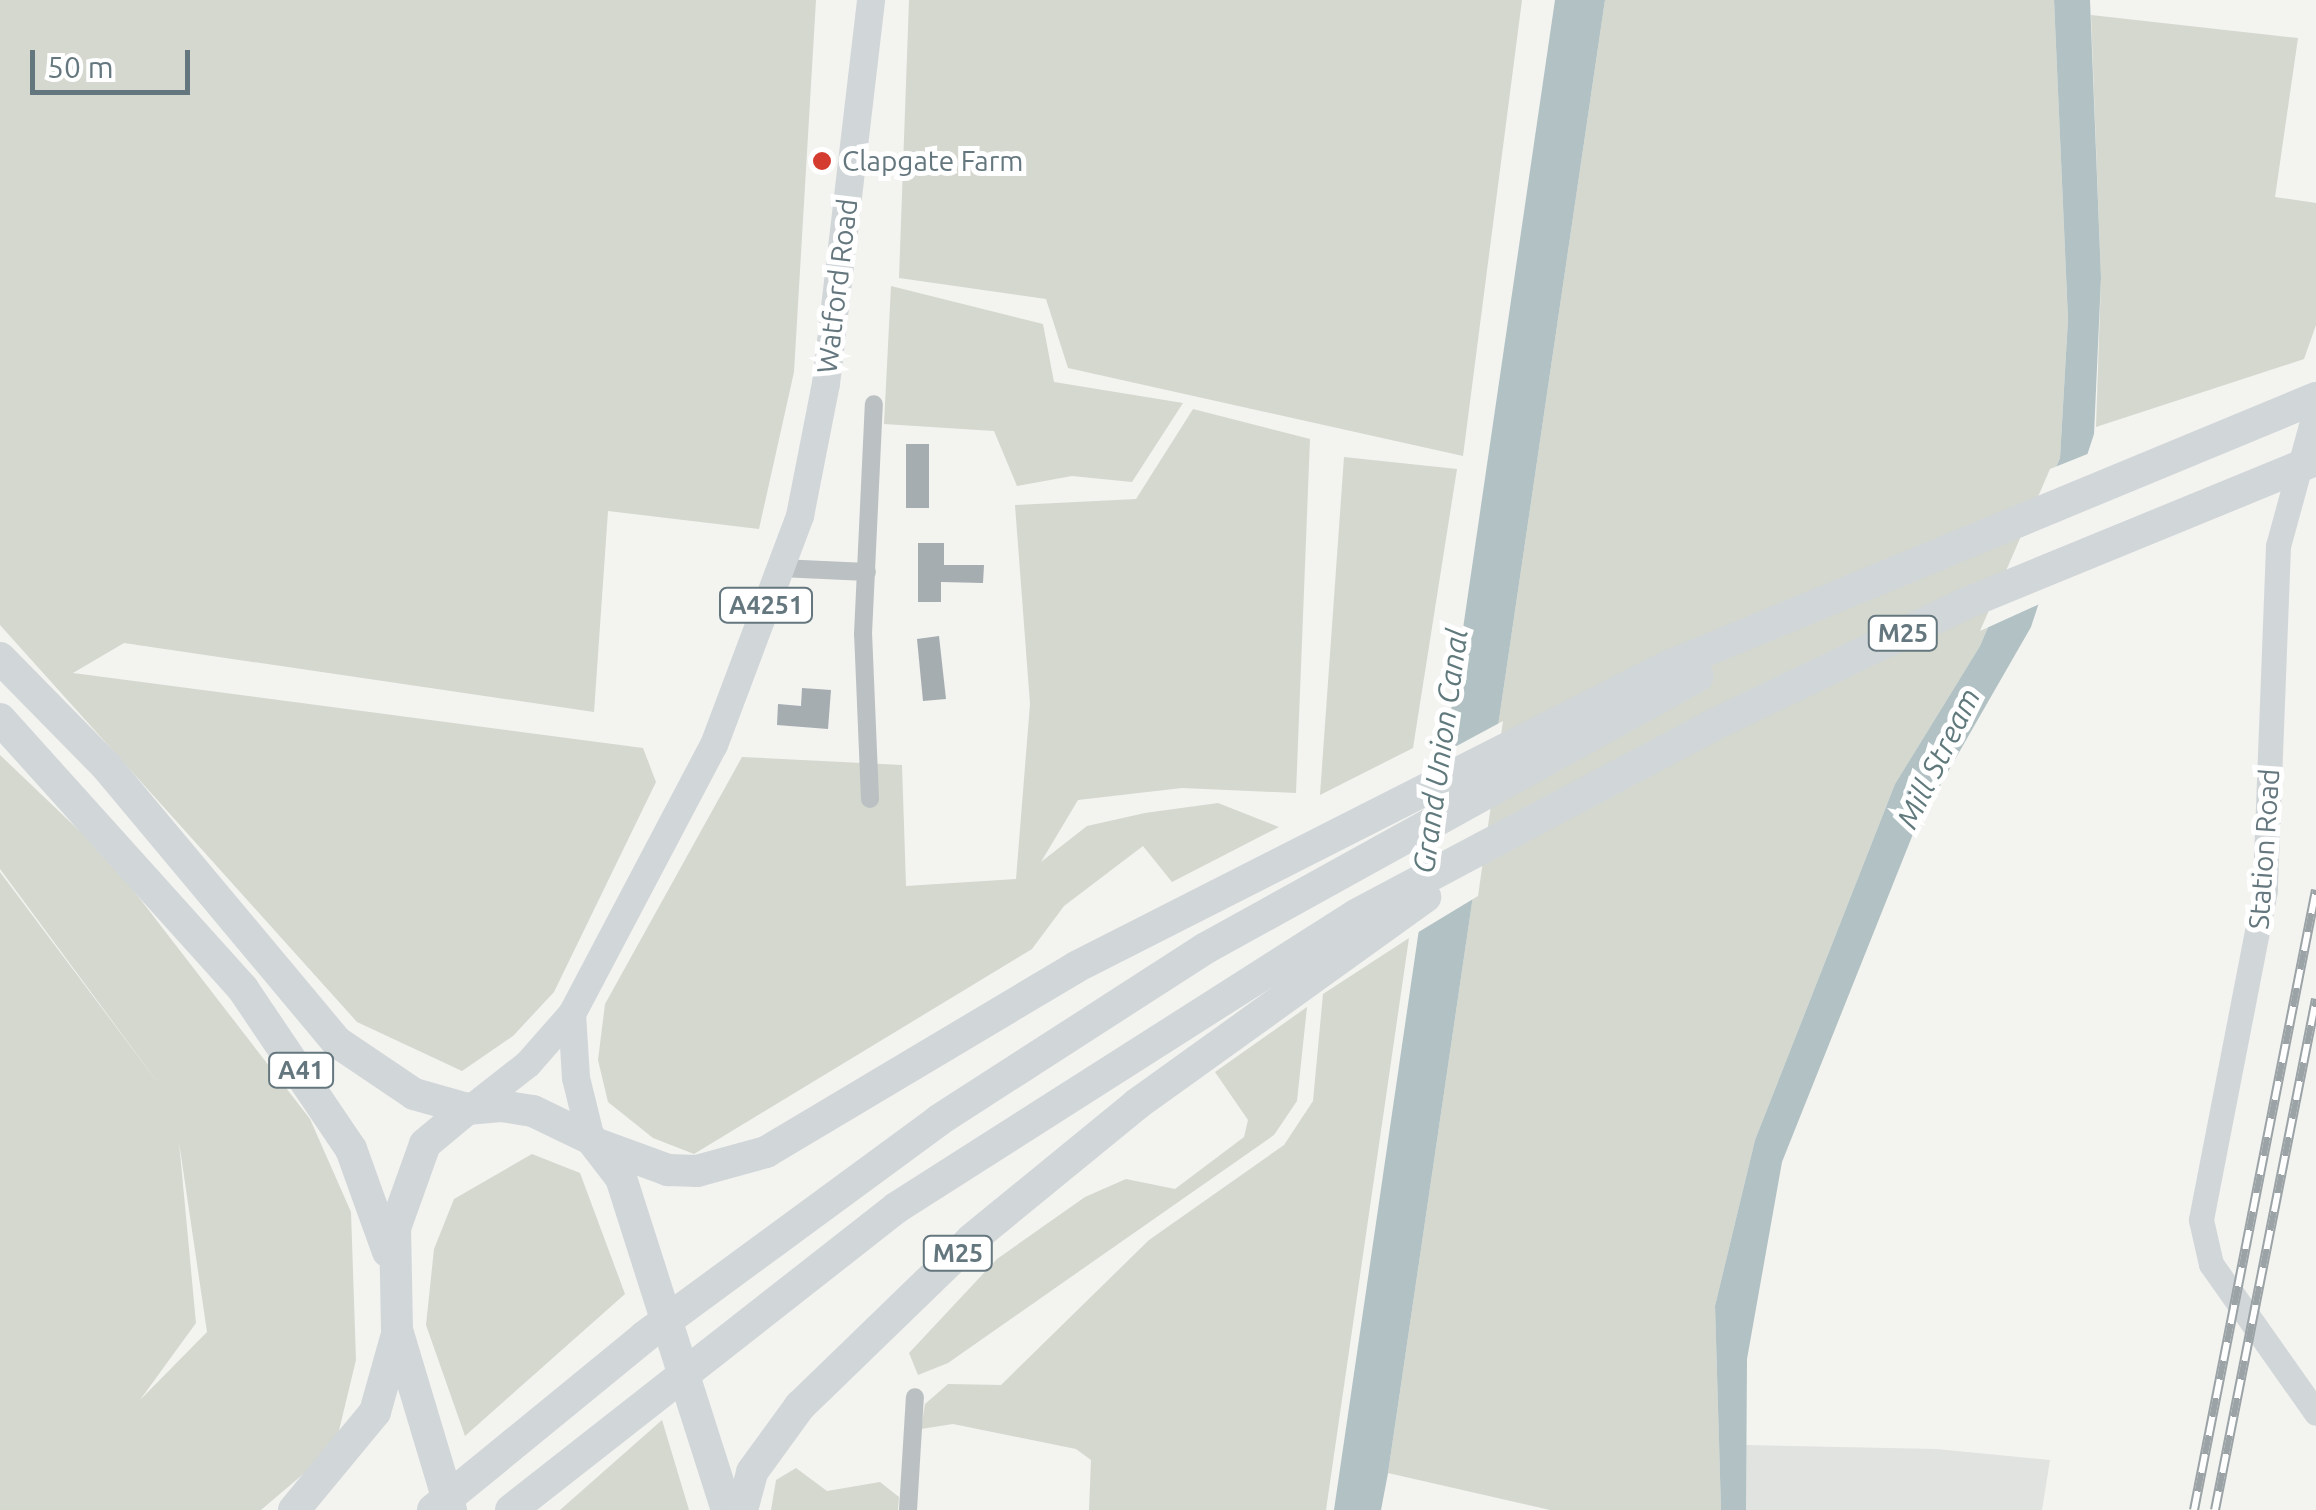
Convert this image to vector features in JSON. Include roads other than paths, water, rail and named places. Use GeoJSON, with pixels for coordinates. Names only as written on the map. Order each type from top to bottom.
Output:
{"type":"FeatureCollection","features":[{"type":"Feature","properties":{"kind":"highway","name":"M25"},"geometry":{"type":"LineString","coordinates":[[594,1141],[668,1170],[748,1159],[1200,903],[1669,666],[1830,605],[2198,440],[2316,398]]}},
{"type":"Feature","properties":{"kind":"highway","name":"M25"},"geometry":{"type":"LineString","coordinates":[[510,1510],[661,1386],[896,1208],[1217,999],[1505,837],[1962,605],[2316,460]]}},
{"type":"Feature","properties":{"kind":"highway","name":"M25"},"geometry":{"type":"LineString","coordinates":[[433,1510],[644,1338],[939,1120],[1206,948],[1456,803],[1830,605]]}},
{"type":"Feature","properties":{"kind":"highway","name":"A41"},"geometry":{"type":"LineString","coordinates":[[0,658],[107,767],[337,1042],[414,1094],[470,1108]]}},
{"type":"Feature","properties":{"kind":"highway","name":"A41"},"geometry":{"type":"LineString","coordinates":[[0,719],[168,898],[306,1076],[351,1149],[393,1266]]}},
{"type":"Feature","properties":{"kind":"highway","name":"M25"},"geometry":{"type":"LineString","coordinates":[[742,1510],[765,1450],[865,1337],[1106,1128],[1505,837]]}},
{"type":"Feature","properties":{"kind":"highway"},"geometry":{"type":"LineString","coordinates":[[451,1510],[397,1330],[393,1266],[411,1168],[425,1144],[470,1108],[533,1111],[594,1141],[621,1178],[727,1510]]}},
{"type":"Feature","properties":{"kind":"highway"},"geometry":{"type":"LineString","coordinates":[[294,1510],[376,1412],[397,1330]]}},
{"type":"Feature","properties":{"kind":"main road","name":"Watford Road"},"geometry":{"type":"LineString","coordinates":[[470,1108],[528,1064],[572,1014],[714,745],[800,516],[826,384],[871,0]]}},
{"type":"Feature","properties":{"kind":"main road"},"geometry":{"type":"LineString","coordinates":[[572,1014],[576,1078],[594,1141]]}},
{"type":"Feature","properties":{"kind":"street"},"geometry":{"type":"LineString","coordinates":[[870,799],[867,572],[874,404]]}},
{"type":"Feature","properties":{"kind":"street","name":"Station Road"},"geometry":{"type":"LineString","coordinates":[[2316,406],[2278,546],[2265,890],[2202,1220],[2211,1264],[2316,1412]]}},
{"type":"Feature","properties":{"kind":"street"},"geometry":{"type":"LineString","coordinates":[[780,568],[867,572]]}},
{"type":"Feature","properties":{"kind":"street"},"geometry":{"type":"LineString","coordinates":[[908,1510],[915,1397]]}},
{"type":"Feature","properties":{"kind":"water"},"geometry":{"type":"Polygon","coordinates":[[[1555,0],[1605,0],[1388,1473],[1381,1510],[1334,1510],[1555,0]]]}},
{"type":"Feature","properties":{"kind":"water","name":"Mill Stream"},"geometry":{"type":"Polygon","coordinates":[[[2054,0],[2090,0],[2101,278],[2094,434],[2031,627],[1915,829],[1782,1162],[1747,1359],[1746,1510],[1721,1510],[1715,1306],[1755,1140],[1895,784],[1980,646],[2060,458],[2068,319],[2054,0]]]}},
{"type":"Feature","properties":{"kind":"railway"},"geometry":{"type":"LineString","coordinates":[[2194,1510],[2316,890]]}},
{"type":"Feature","properties":{"kind":"railway"},"geometry":{"type":"LineString","coordinates":[[2215,1510],[2316,999]]}},
{"type":"Feature","properties":{"kind":"place","name":"Clapgate Farm"},"geometry":{"type":"Point","coordinates":[822,161]}},
{"type":"Feature","properties":{"kind":"water label","name":"Grand Union Canal"},"geometry":{"type":"Point","coordinates":[1440,751]}}]}
